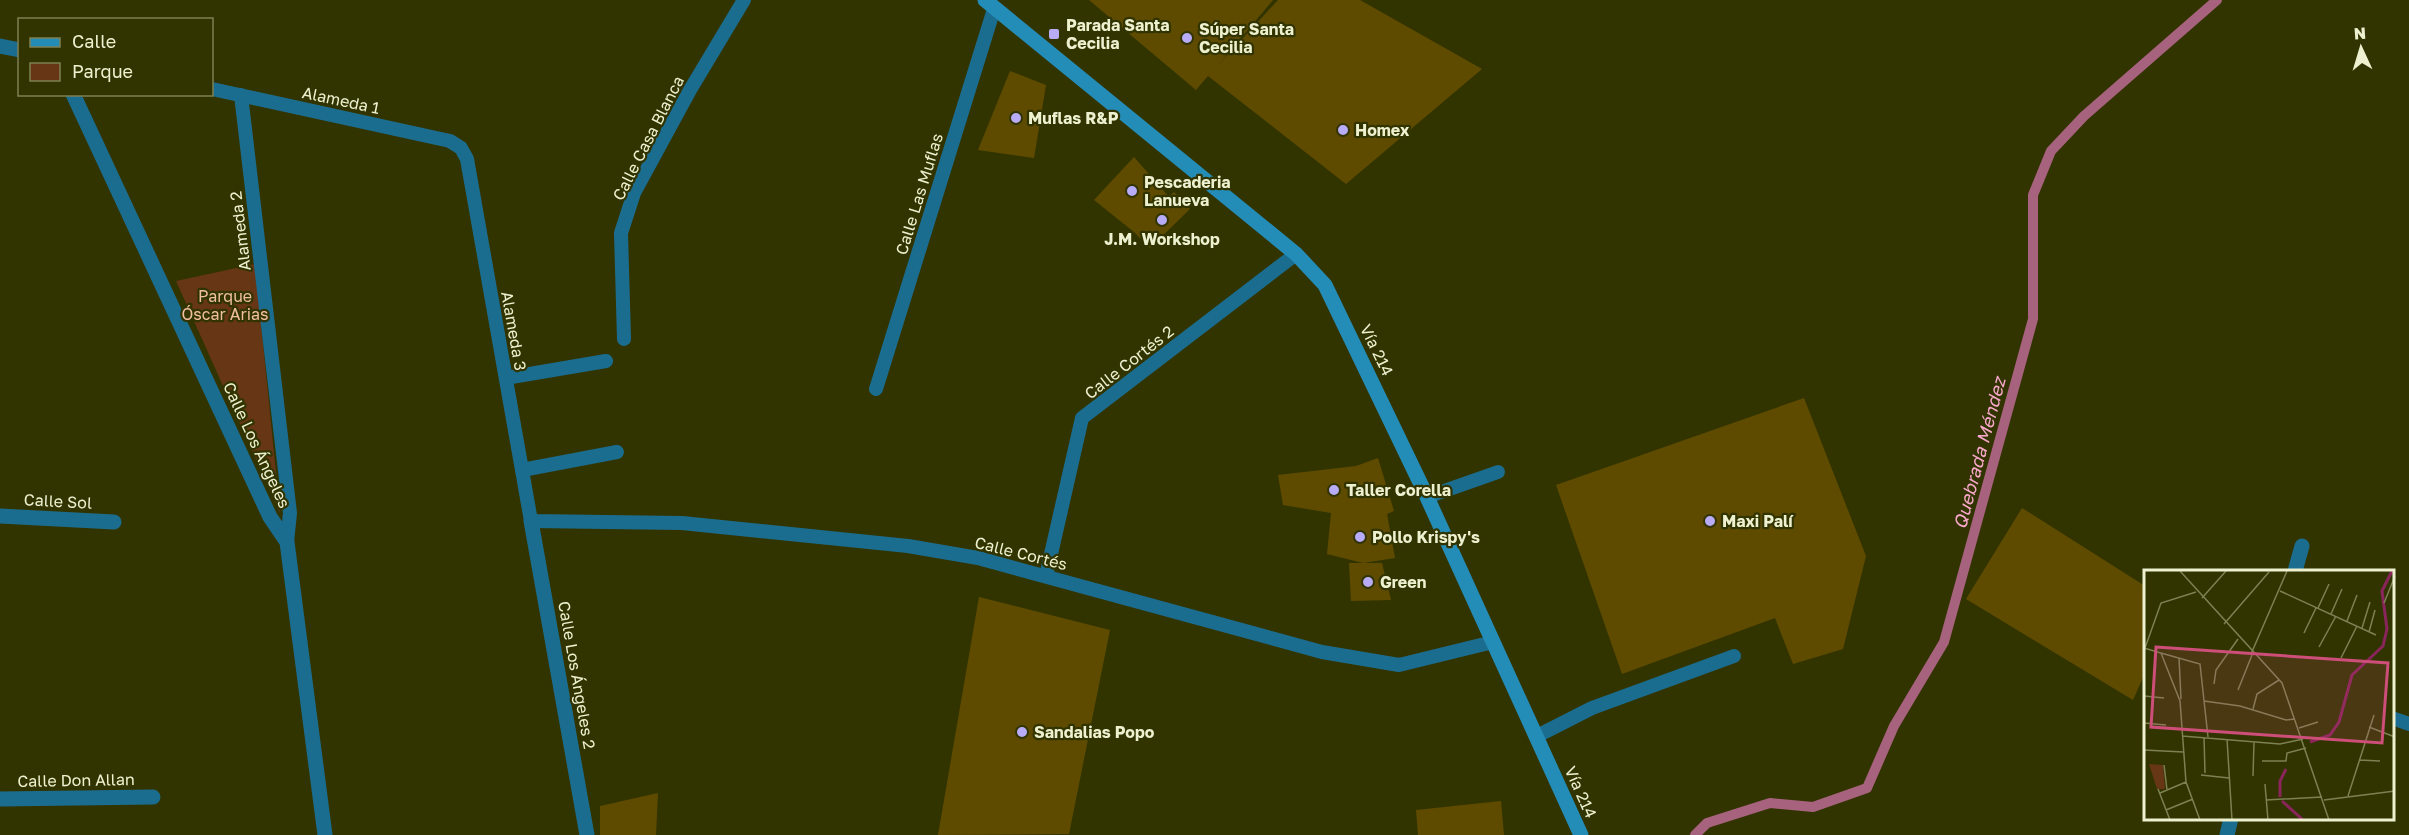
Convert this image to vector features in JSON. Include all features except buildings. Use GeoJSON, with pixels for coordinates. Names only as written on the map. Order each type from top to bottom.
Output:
{"type":"FeatureCollection","features":[{"type":"Feature","properties":{"kind":"main road","name":"Vía 214"},"geometry":{"type":"LineString","coordinates":[[990,4],[1296,254],[1325,285],[1428,497],[1581,835]]}},
{"type":"Feature","properties":{"kind":"street"},"geometry":{"type":"LineString","coordinates":[[0,46],[18,50]]}},
{"type":"Feature","properties":{"kind":"street","name":"Calle Los Ángeles"},"geometry":{"type":"LineString","coordinates":[[74,96],[270,517],[287,542],[325,835]]}},
{"type":"Feature","properties":{"kind":"street","name":"Calle Sol"},"geometry":{"type":"LineString","coordinates":[[0,516],[114,522]]}},
{"type":"Feature","properties":{"kind":"street","name":"Calle Los Ángeles 2"},"geometry":{"type":"LineString","coordinates":[[531,521],[586,835]]}},
{"type":"Feature","properties":{"kind":"street"},"geometry":{"type":"LineString","coordinates":[[2295,570],[2302,546]]}},
{"type":"Feature","properties":{"kind":"street","name":"Calle Don Allan"},"geometry":{"type":"LineString","coordinates":[[0,799],[153,797]]}},
{"type":"Feature","properties":{"kind":"street"},"geometry":{"type":"LineString","coordinates":[[2227,835],[2231,820]]}},
{"type":"Feature","properties":{"kind":"lane","name":"Calle Casa Blanca"},"geometry":{"type":"LineString","coordinates":[[624,339],[621,233],[634,193],[690,90],[744,0]]}},
{"type":"Feature","properties":{"kind":"lane","name":"Calle Las Muflas"},"geometry":{"type":"LineString","coordinates":[[876,389],[990,4]]}},
{"type":"Feature","properties":{"kind":"lane","name":"Alameda 1"},"geometry":{"type":"LineString","coordinates":[[213,89],[450,141],[461,148]]}},
{"type":"Feature","properties":{"kind":"lane","name":"Alameda 2"},"geometry":{"type":"LineString","coordinates":[[241,95],[290,513],[287,542]]}},
{"type":"Feature","properties":{"kind":"lane","name":"Alameda 3"},"geometry":{"type":"LineString","coordinates":[[461,148],[467,159],[531,521]]}},
{"type":"Feature","properties":{"kind":"lane","name":"Calle Cortés 2"},"geometry":{"type":"LineString","coordinates":[[1046,576],[1082,418],[1296,254]]}},
{"type":"Feature","properties":{"kind":"lane"},"geometry":{"type":"LineString","coordinates":[[506,378],[606,361]]}},
{"type":"Feature","properties":{"kind":"lane"},"geometry":{"type":"LineString","coordinates":[[522,470],[616,452]]}},
{"type":"Feature","properties":{"kind":"lane"},"geometry":{"type":"LineString","coordinates":[[1428,497],[1498,471]]}},
{"type":"Feature","properties":{"kind":"lane","name":"Calle Cortés"},"geometry":{"type":"LineString","coordinates":[[531,521],[682,523],[908,546],[978,558],[1322,652],[1399,665],[1492,642]]}},
{"type":"Feature","properties":{"kind":"lane"},"geometry":{"type":"LineString","coordinates":[[1538,736],[1592,708],[1734,656]]}},
{"type":"Feature","properties":{"kind":"lane"},"geometry":{"type":"LineString","coordinates":[[2394,719],[2409,724]]}},
{"type":"Feature","properties":{"kind":"green space","name":"Parque Óscar Arias"},"geometry":{"type":"Polygon","coordinates":[[[255,264],[280,513],[176,281],[255,264]]]}},
{"type":"Feature","properties":{"kind":"waterway","name":"Quebrada Méndez"},"geometry":{"type":"LineString","coordinates":[[1695,835],[1707,823],[1770,803],[1813,807],[1867,788],[1894,726],[1944,642],[2033,319],[2033,195],[2051,151],[2084,116],[2217,0]]}},
{"type":"Feature","properties":{"kind":"place","name":"Parada Santa Cecilia"},"geometry":{"type":"Point","coordinates":[1054,34]}},
{"type":"Feature","properties":{"kind":"place","name":"Súper Santa Cecilia"},"geometry":{"type":"Point","coordinates":[1187,38]}},
{"type":"Feature","properties":{"kind":"place","name":"Muflas R&P"},"geometry":{"type":"Point","coordinates":[1016,118]}},
{"type":"Feature","properties":{"kind":"place","name":"Homex"},"geometry":{"type":"Point","coordinates":[1343,130]}},
{"type":"Feature","properties":{"kind":"place","name":"Pescaderia Lanueva"},"geometry":{"type":"Point","coordinates":[1132,191]}},
{"type":"Feature","properties":{"kind":"place","name":"J.M. Workshop"},"geometry":{"type":"Point","coordinates":[1162,220]}},
{"type":"Feature","properties":{"kind":"place","name":"Taller Corella"},"geometry":{"type":"Point","coordinates":[1334,490]}},
{"type":"Feature","properties":{"kind":"place","name":"Maxi Palí"},"geometry":{"type":"Point","coordinates":[1710,521]}},
{"type":"Feature","properties":{"kind":"place","name":"Pollo Krispy's"},"geometry":{"type":"Point","coordinates":[1360,537]}},
{"type":"Feature","properties":{"kind":"place","name":"Green"},"geometry":{"type":"Point","coordinates":[1368,582]}},
{"type":"Feature","properties":{"kind":"place","name":"Sandalias Popo"},"geometry":{"type":"Point","coordinates":[1022,732]}}]}
